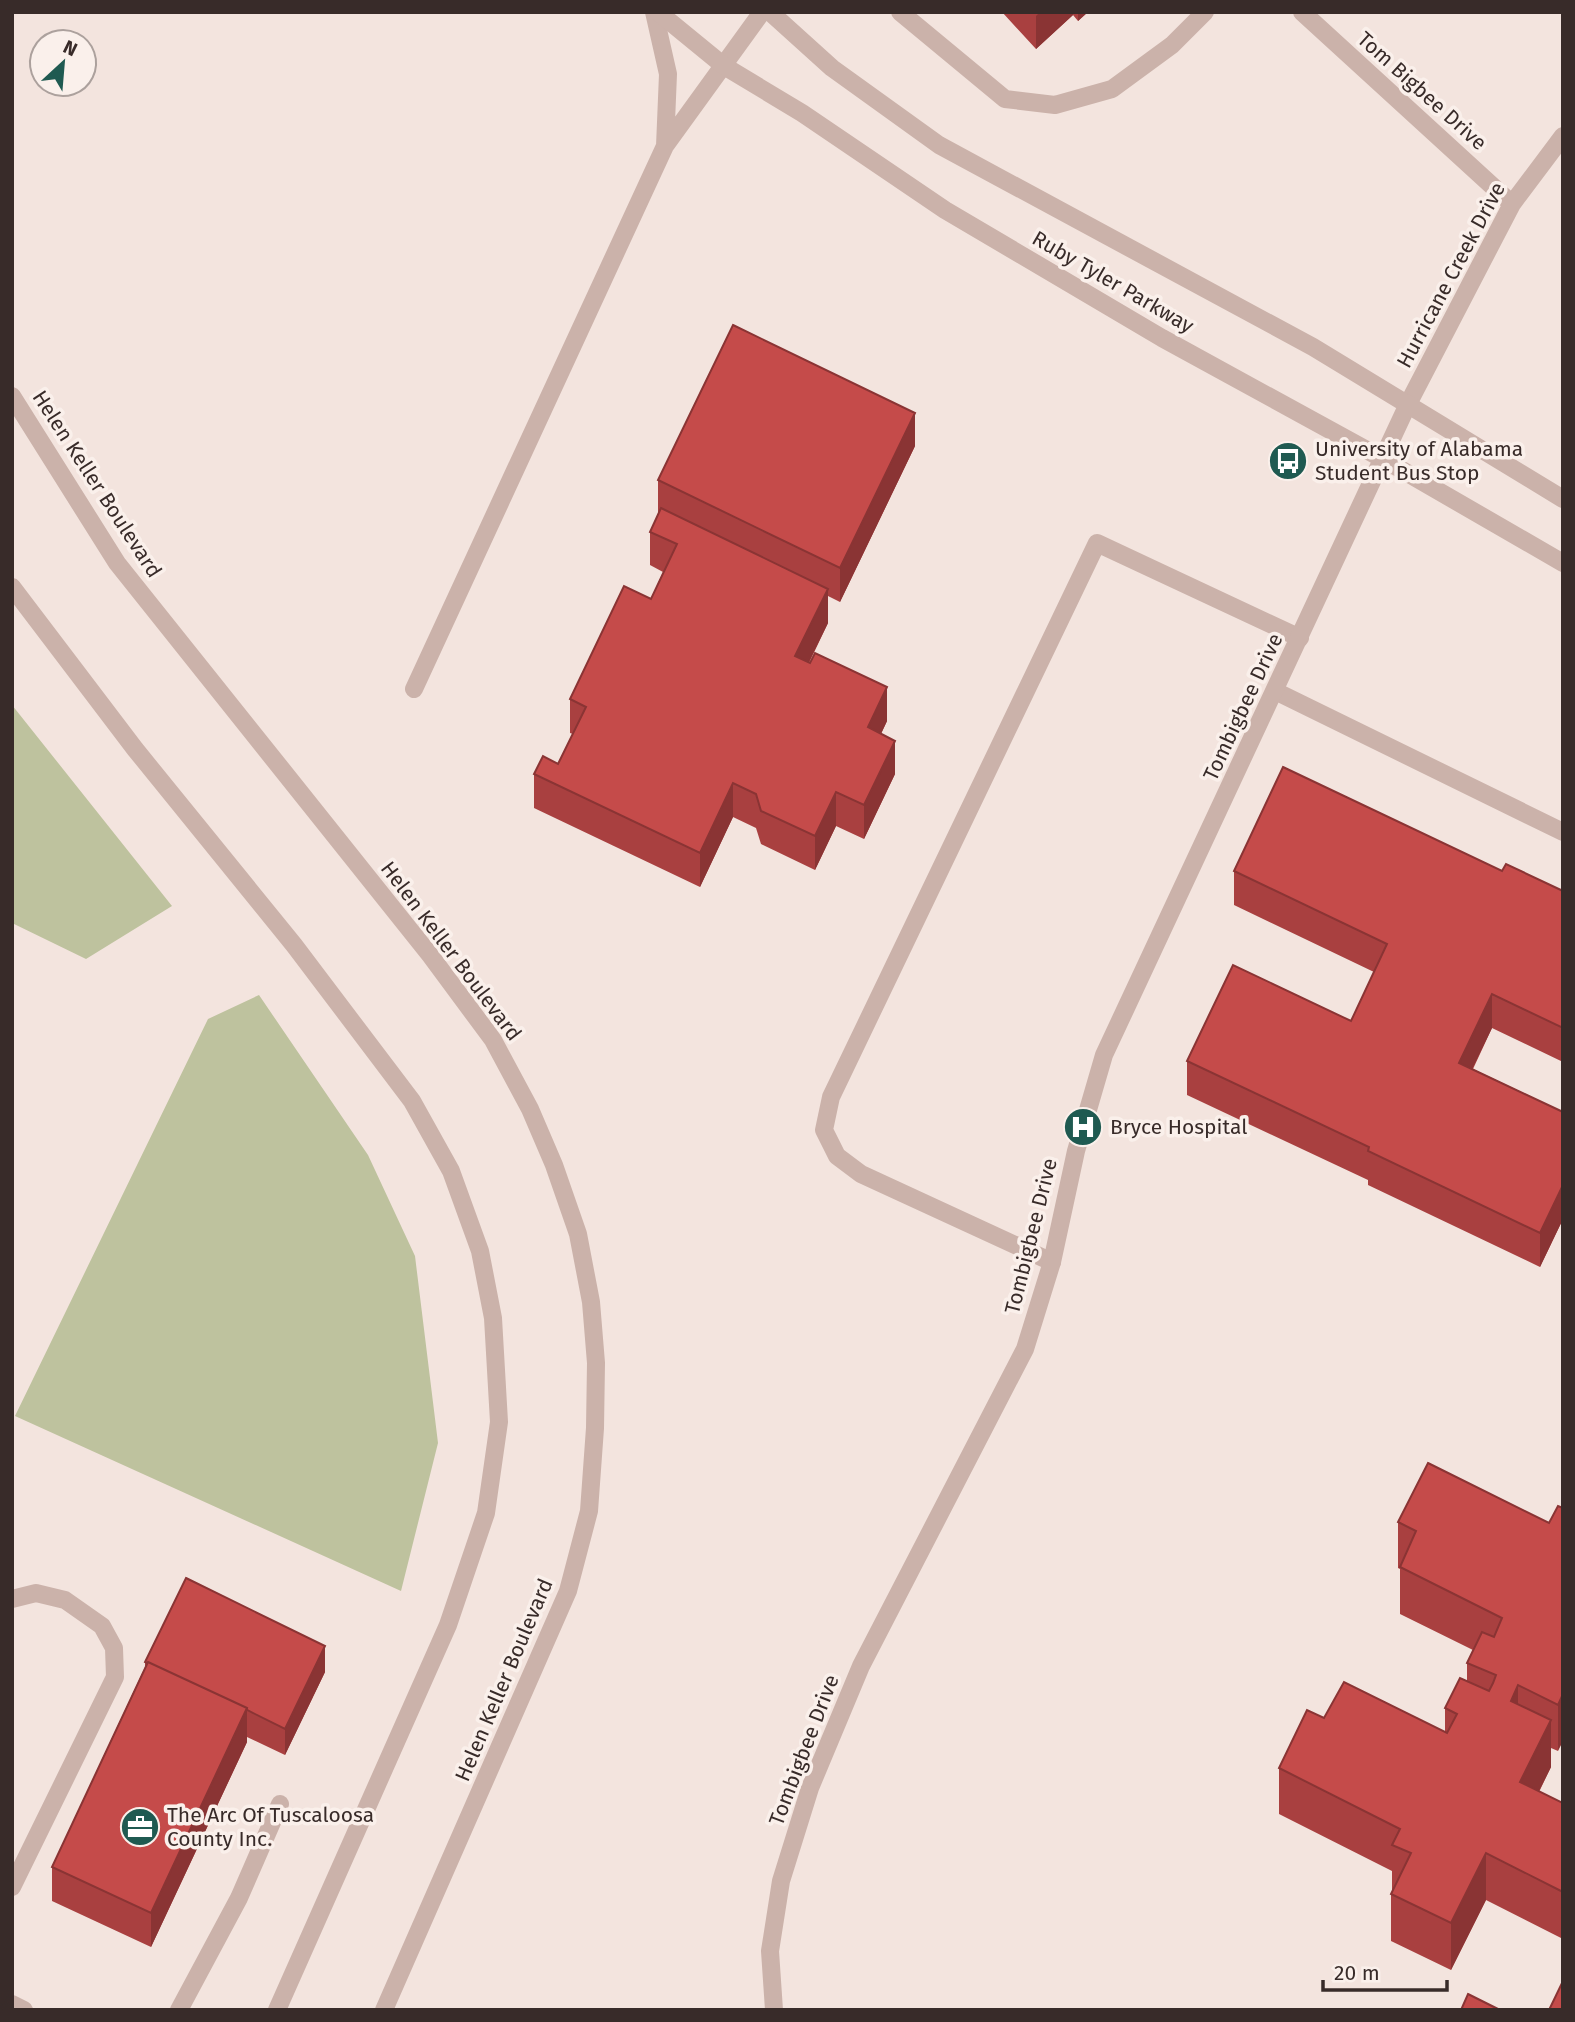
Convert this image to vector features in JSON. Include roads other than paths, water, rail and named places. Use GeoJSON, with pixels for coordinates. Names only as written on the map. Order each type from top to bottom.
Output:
{"type":"FeatureCollection","features":[{"type":"Feature","properties":{"kind":"street","name":"Ruby Tyler Parkway"},"geometry":{"type":"LineString","coordinates":[[656,12],[724,66],[802,113],[944,211],[1162,338],[1383,459],[1563,563]]}},
{"type":"Feature","properties":{"kind":"street"},"geometry":{"type":"LineString","coordinates":[[656,12],[668,74],[665,146]]}},
{"type":"Feature","properties":{"kind":"street"},"geometry":{"type":"LineString","coordinates":[[414,689],[665,146],[762,12]]}},
{"type":"Feature","properties":{"kind":"street","name":"Ruby Tyler Parkway"},"geometry":{"type":"LineString","coordinates":[[769,12],[832,68],[939,145],[1254,314],[1563,499]]}},
{"type":"Feature","properties":{"kind":"street"},"geometry":{"type":"LineString","coordinates":[[900,12],[1005,99],[1055,106],[1111,89],[1172,45],[1205,12]]}},
{"type":"Feature","properties":{"kind":"street","name":"Tom Bigbee Drive"},"geometry":{"type":"LineString","coordinates":[[1302,12],[1512,204]]}},
{"type":"Feature","properties":{"kind":"street","name":"Hurricane Creek Drive"},"geometry":{"type":"LineString","coordinates":[[1408,404],[1512,204],[1563,136]]}},
{"type":"Feature","properties":{"kind":"street","name":"Helen Keller Boulevard"},"geometry":{"type":"LineString","coordinates":[[12,397],[117,563],[430,955],[493,1040],[530,1109],[554,1165],[578,1234],[591,1302],[596,1363],[589,1511],[568,1591],[384,2010]]}},
{"type":"Feature","properties":{"kind":"street","name":"Tombigbee Drive"},"geometry":{"type":"LineString","coordinates":[[774,2010],[770,1951],[781,1881],[810,1788],[861,1666],[1025,1349],[1052,1262],[1076,1151],[1104,1055],[1408,404]]}},
{"type":"Feature","properties":{"kind":"street"},"geometry":{"type":"LineString","coordinates":[[1052,1262],[861,1174],[837,1156],[824,1130],[831,1097],[1097,543],[1300,638]]}},
{"type":"Feature","properties":{"kind":"street"},"geometry":{"type":"LineString","coordinates":[[12,587],[135,749],[294,945],[412,1101],[451,1171],[481,1251],[493,1318],[499,1422],[486,1513],[448,1625],[277,2010]]}},
{"type":"Feature","properties":{"kind":"street"},"geometry":{"type":"LineString","coordinates":[[1275,691],[1563,832]]}},
{"type":"Feature","properties":{"kind":"street"},"geometry":{"type":"LineString","coordinates":[[12,1599],[36,1593],[65,1600],[102,1626],[114,1648],[115,1677],[12,1887]]}},
{"type":"Feature","properties":{"kind":"street"},"geometry":{"type":"LineString","coordinates":[[180,2010],[239,1898],[280,1804]]}},
{"type":"Feature","properties":{"kind":"street"},"geometry":{"type":"LineString","coordinates":[[12,2004],[24,2010]]}},
{"type":"Feature","properties":{"kind":"place","name":"University of Alabama Student Bus Stop"},"geometry":{"type":"Point","coordinates":[1288,461]}},
{"type":"Feature","properties":{"kind":"place","name":"Bryce Hospital"},"geometry":{"type":"Point","coordinates":[1083,1127]}},
{"type":"Feature","properties":{"kind":"place","name":"The Arc Of Tuscaloosa County Inc."},"geometry":{"type":"Point","coordinates":[140,1827]}}]}
